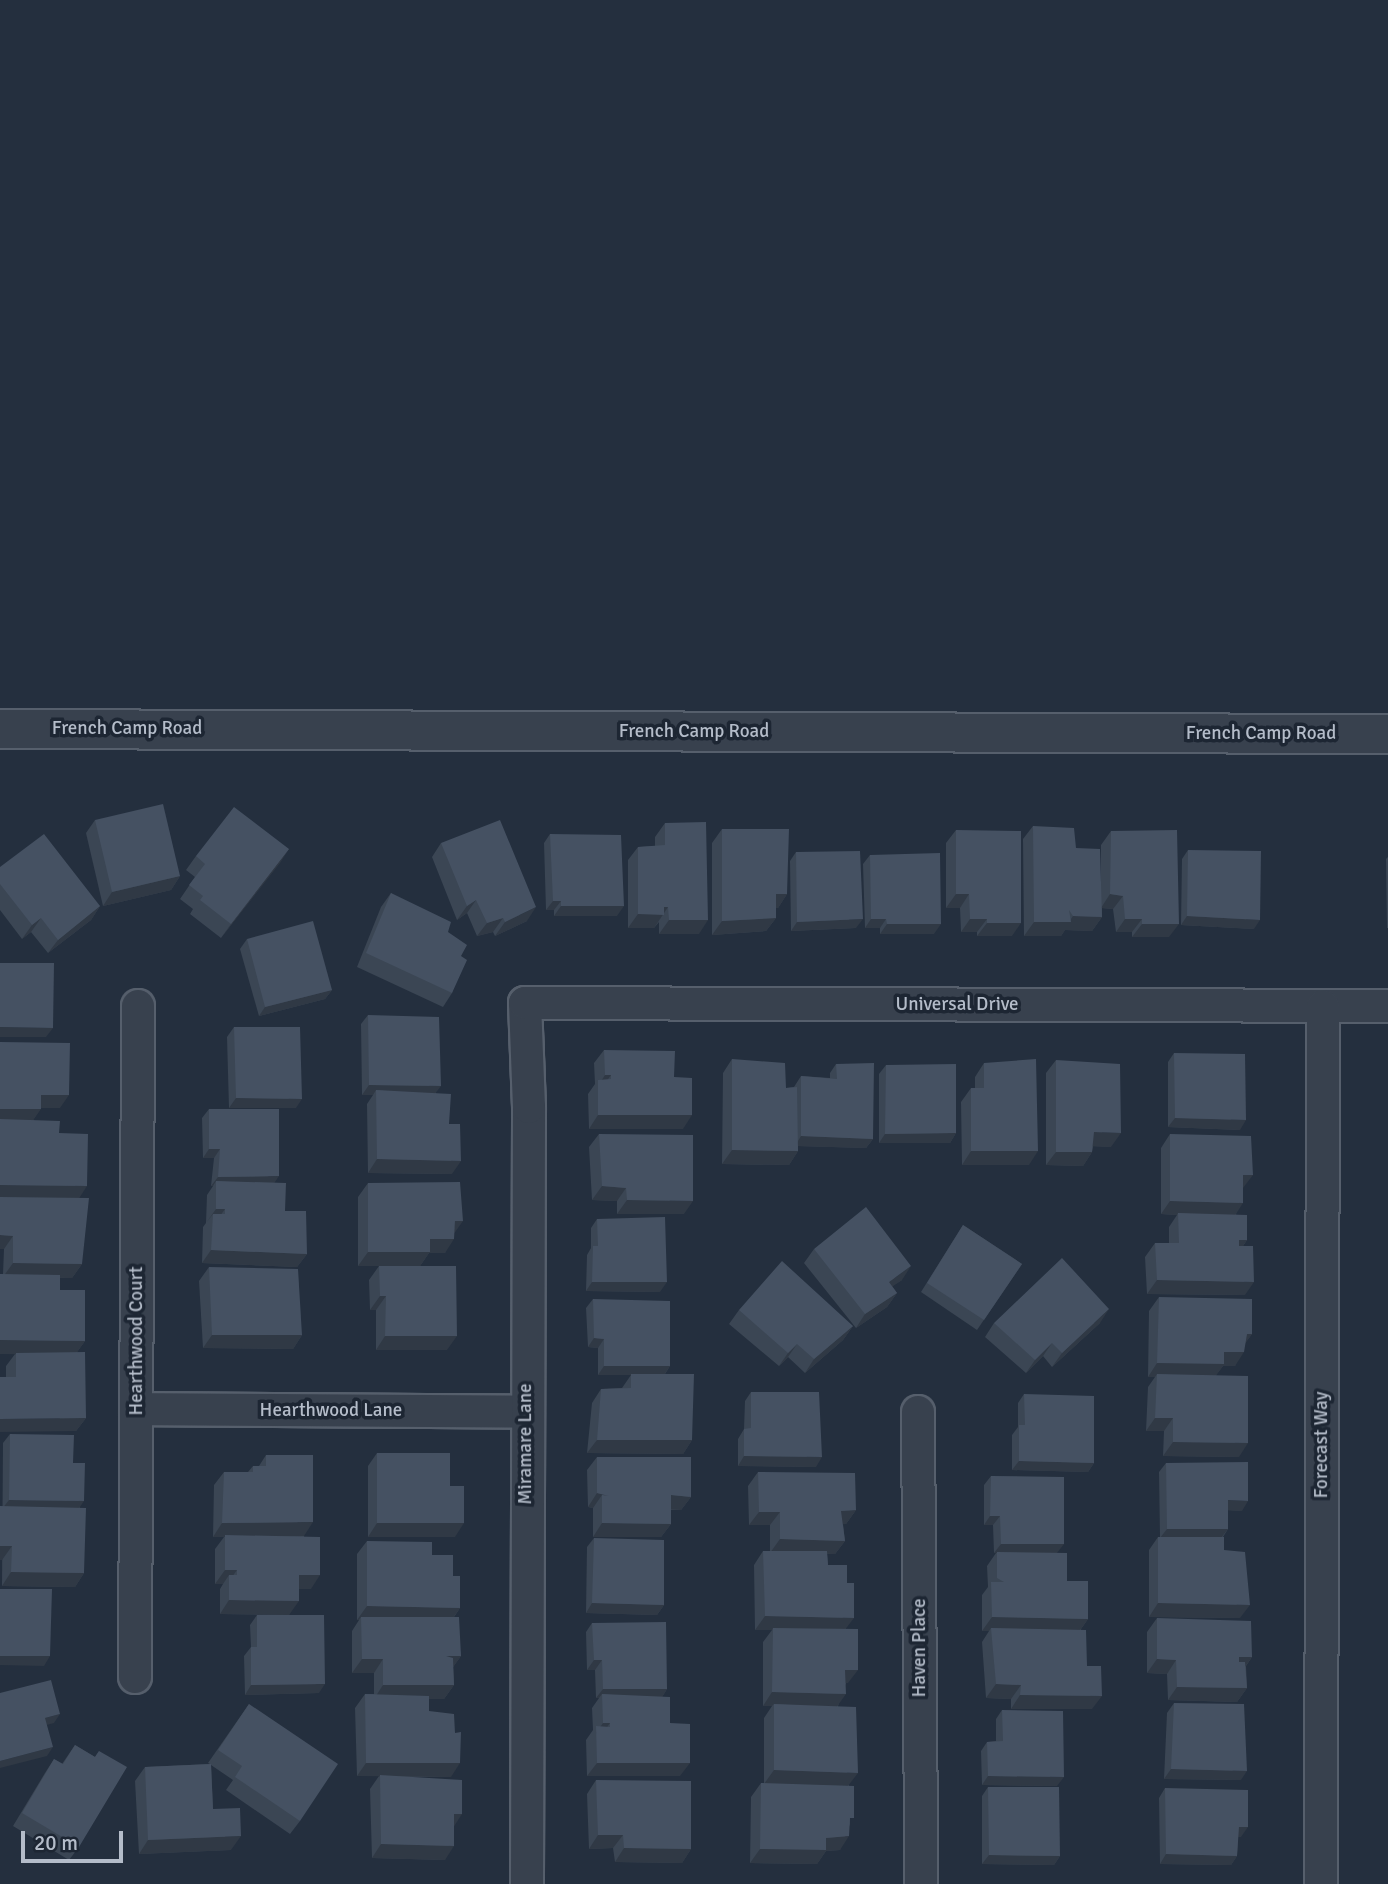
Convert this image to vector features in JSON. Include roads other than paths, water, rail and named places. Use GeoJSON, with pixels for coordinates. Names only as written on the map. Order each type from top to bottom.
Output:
{"type":"FeatureCollection","features":[{"type":"Feature","properties":{"kind":"street","name":"French Camp Road"},"geometry":{"type":"LineString","coordinates":[[0,729],[1388,734]]}},
{"type":"Feature","properties":{"kind":"street","name":"Universal Drive"},"geometry":{"type":"LineString","coordinates":[[525,1003],[1388,1006]]}},
{"type":"Feature","properties":{"kind":"street","name":"Miramare Lane"},"geometry":{"type":"LineString","coordinates":[[525,1003],[529,1107],[526,1412],[527,1884]]}},
{"type":"Feature","properties":{"kind":"street","name":"Hearthwood Court"},"geometry":{"type":"LineString","coordinates":[[135,1677],[138,1006]]}},
{"type":"Feature","properties":{"kind":"street","name":"Forecast Way"},"geometry":{"type":"LineString","coordinates":[[1321,1884],[1323,1006]]}},
{"type":"Feature","properties":{"kind":"street","name":"Hearthwood Lane"},"geometry":{"type":"LineString","coordinates":[[136,1409],[526,1412]]}},
{"type":"Feature","properties":{"kind":"street","name":"Haven Place"},"geometry":{"type":"LineString","coordinates":[[918,1412],[921,1884]]}}]}
